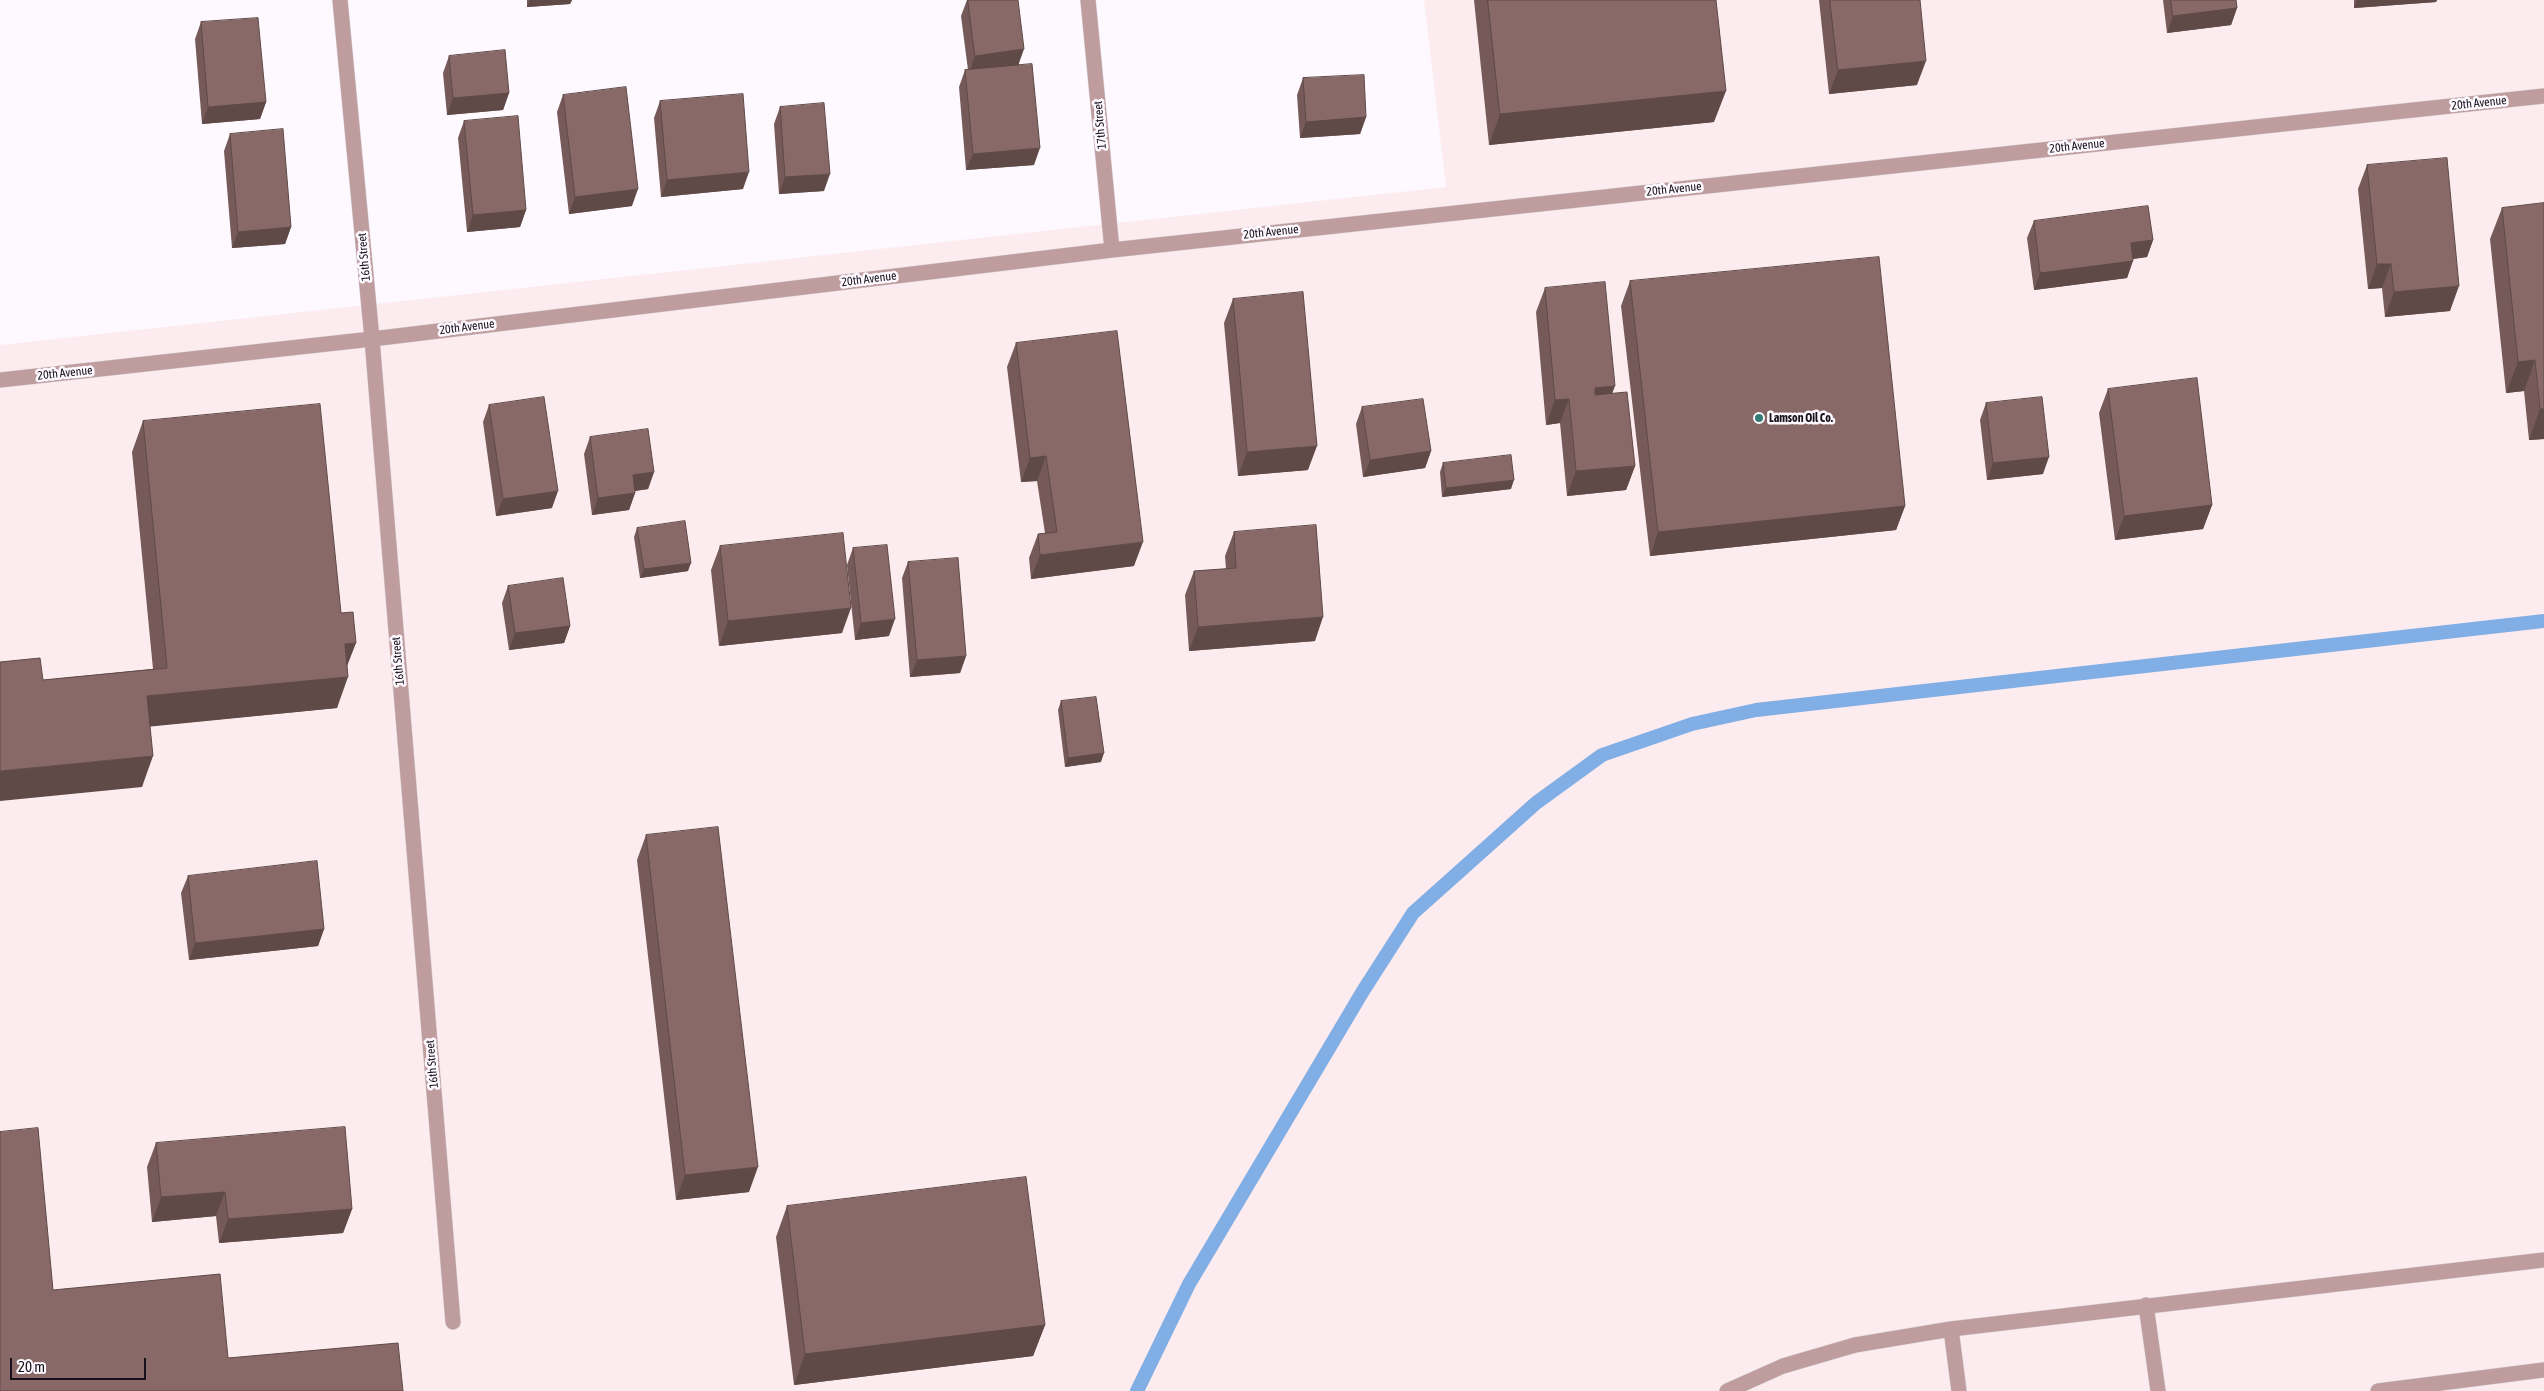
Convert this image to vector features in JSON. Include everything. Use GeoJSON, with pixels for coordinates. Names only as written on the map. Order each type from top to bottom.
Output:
{"type":"FeatureCollection","features":[{"type":"Feature","properties":{"kind":"street","name":"16th Street"},"geometry":{"type":"LineString","coordinates":[[340,0],[372,339],[453,1322]]}},
{"type":"Feature","properties":{"kind":"street","name":"17th Street"},"geometry":{"type":"LineString","coordinates":[[1088,0],[1112,250]]}},
{"type":"Feature","properties":{"kind":"street","name":"20th Avenue"},"geometry":{"type":"LineString","coordinates":[[0,380],[372,339],[1112,250],[2544,96]]}},
{"type":"Feature","properties":{"kind":"street"},"geometry":{"type":"LineString","coordinates":[[1727,1391],[1783,1366],[1855,1345],[1951,1328],[2544,1260]]}},
{"type":"Feature","properties":{"kind":"street"},"geometry":{"type":"LineString","coordinates":[[2146,1305],[2158,1391]]}},
{"type":"Feature","properties":{"kind":"street"},"geometry":{"type":"LineString","coordinates":[[1951,1328],[1959,1391]]}},
{"type":"Feature","properties":{"kind":"street"},"geometry":{"type":"LineString","coordinates":[[2378,1391],[2544,1370]]}},
{"type":"Feature","properties":{"kind":"shaded area"},"geometry":{"type":"Polygon","coordinates":[[[1424,0],[2544,0],[2544,1391],[0,1391],[0,345],[1446,187],[1424,0]]]}},
{"type":"Feature","properties":{"kind":"building"},"geometry":{"type":"Polygon","coordinates":[[[968,0],[1018,0],[1024,49],[975,56],[968,0]]]}},
{"type":"Feature","properties":{"kind":"building"},"geometry":{"type":"Polygon","coordinates":[[[1488,0],[1716,0],[1726,91],[1500,114],[1488,0]]]}},
{"type":"Feature","properties":{"kind":"building"},"geometry":{"type":"Polygon","coordinates":[[[1830,0],[1920,0],[1926,61],[1838,70],[1830,0]]]}},
{"type":"Feature","properties":{"kind":"building"},"geometry":{"type":"Polygon","coordinates":[[[2171,0],[2236,0],[2237,8],[2173,16],[2171,0]]]}},
{"type":"Feature","properties":{"kind":"building"},"geometry":{"type":"Polygon","coordinates":[[[258,18],[266,102],[208,107],[201,22],[258,18]]]}},
{"type":"Feature","properties":{"kind":"building"},"geometry":{"type":"Polygon","coordinates":[[[505,50],[509,93],[453,98],[449,56],[505,50]]]}},
{"type":"Feature","properties":{"kind":"building"},"geometry":{"type":"Polygon","coordinates":[[[1032,64],[1040,148],[973,154],[965,70],[1032,64]]]}},
{"type":"Feature","properties":{"kind":"building"},"geometry":{"type":"Polygon","coordinates":[[[1364,75],[1366,117],[1306,122],[1303,78],[1364,75]]]}},
{"type":"Feature","properties":{"kind":"building"},"geometry":{"type":"Polygon","coordinates":[[[626,87],[638,189],[575,197],[563,95],[626,87]]]}},
{"type":"Feature","properties":{"kind":"building"},"geometry":{"type":"Polygon","coordinates":[[[743,94],[749,172],[667,180],[660,101],[743,94]]]}},
{"type":"Feature","properties":{"kind":"building"},"geometry":{"type":"Polygon","coordinates":[[[824,103],[830,174],[785,177],[780,107],[824,103]]]}},
{"type":"Feature","properties":{"kind":"building"},"geometry":{"type":"Polygon","coordinates":[[[518,116],[526,210],[473,215],[464,121],[518,116]]]}},
{"type":"Feature","properties":{"kind":"building"},"geometry":{"type":"Polygon","coordinates":[[[283,129],[291,227],[238,232],[230,134],[283,129]]]}},
{"type":"Feature","properties":{"kind":"building"},"geometry":{"type":"Polygon","coordinates":[[[2447,158],[2459,286],[2394,292],[2391,264],[2377,264],[2367,165],[2447,158]]]}},
{"type":"Feature","properties":{"kind":"building"},"geometry":{"type":"Polygon","coordinates":[[[2544,203],[2544,409],[2540,409],[2535,360],[2518,362],[2502,208],[2544,203]]]}},
{"type":"Feature","properties":{"kind":"building"},"geometry":{"type":"Polygon","coordinates":[[[2148,206],[2153,240],[2131,243],[2133,261],[2040,273],[2034,221],[2148,206]]]}},
{"type":"Feature","properties":{"kind":"building","name":"Lamson Oil Co."},"geometry":{"type":"Polygon","coordinates":[[[1879,257],[1905,506],[1658,532],[1630,281],[1879,257]]]}},
{"type":"Feature","properties":{"kind":"building"},"geometry":{"type":"Polygon","coordinates":[[[1605,282],[1615,386],[1595,388],[1595,395],[1627,392],[1635,466],[1576,471],[1569,399],[1555,400],[1545,288],[1605,282]]]}},
{"type":"Feature","properties":{"kind":"building"},"geometry":{"type":"Polygon","coordinates":[[[1303,292],[1317,446],[1247,452],[1233,299],[1303,292]]]}},
{"type":"Feature","properties":{"kind":"building"},"geometry":{"type":"Polygon","coordinates":[[[1117,331],[1143,542],[1040,555],[1038,534],[1057,532],[1046,456],[1030,458],[1016,343],[1117,331]]]}},
{"type":"Feature","properties":{"kind":"building"},"geometry":{"type":"Polygon","coordinates":[[[2197,378],[2212,505],[2124,516],[2108,389],[2197,378]]]}},
{"type":"Feature","properties":{"kind":"building"},"geometry":{"type":"Polygon","coordinates":[[[544,397],[558,491],[503,499],[489,405],[544,397]]]}},
{"type":"Feature","properties":{"kind":"building"},"geometry":{"type":"Polygon","coordinates":[[[2042,397],[2049,457],[1993,463],[1986,403],[2042,397]]]}},
{"type":"Feature","properties":{"kind":"building"},"geometry":{"type":"Polygon","coordinates":[[[1423,399],[1431,451],[1370,460],[1362,407],[1423,399]]]}},
{"type":"Feature","properties":{"kind":"building"},"geometry":{"type":"Polygon","coordinates":[[[320,404],[341,613],[353,612],[356,643],[345,644],[348,677],[147,696],[153,756],[0,771],[0,662],[40,658],[43,680],[167,668],[143,421],[320,404]]]}},
{"type":"Feature","properties":{"kind":"building"},"geometry":{"type":"Polygon","coordinates":[[[648,429],[654,472],[633,475],[635,493],[598,498],[590,437],[648,429]]]}},
{"type":"Feature","properties":{"kind":"building"},"geometry":{"type":"Polygon","coordinates":[[[1511,455],[1514,480],[1446,488],[1443,463],[1511,455]]]}},
{"type":"Feature","properties":{"kind":"building"},"geometry":{"type":"Polygon","coordinates":[[[685,521],[691,563],[644,569],[637,528],[685,521]]]}},
{"type":"Feature","properties":{"kind":"building"},"geometry":{"type":"Polygon","coordinates":[[[1316,525],[1323,617],[1198,627],[1194,571],[1236,568],[1234,532],[1316,525]]]}},
{"type":"Feature","properties":{"kind":"building"},"geometry":{"type":"Polygon","coordinates":[[[843,533],[851,608],[728,621],[720,546],[843,533]]]}},
{"type":"Feature","properties":{"kind":"building"},"geometry":{"type":"Polygon","coordinates":[[[887,545],[895,619],[861,623],[853,548],[887,545]]]}},
{"type":"Feature","properties":{"kind":"building"},"geometry":{"type":"Polygon","coordinates":[[[958,558],[966,656],[917,660],[908,562],[958,558]]]}},
{"type":"Feature","properties":{"kind":"building"},"geometry":{"type":"Polygon","coordinates":[[[563,578],[570,626],[515,633],[508,586],[563,578]]]}},
{"type":"Feature","properties":{"kind":"building"},"geometry":{"type":"Polygon","coordinates":[[[1096,697],[1104,753],[1068,758],[1061,701],[1096,697]]]}},
{"type":"Feature","properties":{"kind":"building"},"geometry":{"type":"Polygon","coordinates":[[[718,827],[758,1167],[685,1175],[646,835],[718,827]]]}},
{"type":"Feature","properties":{"kind":"building"},"geometry":{"type":"Polygon","coordinates":[[[317,861],[324,929],[195,943],[188,876],[317,861]]]}},
{"type":"Feature","properties":{"kind":"building"},"geometry":{"type":"Polygon","coordinates":[[[345,1127],[352,1209],[228,1219],[225,1192],[161,1197],[156,1143],[345,1127]]]}},
{"type":"Feature","properties":{"kind":"building"},"geometry":{"type":"Polygon","coordinates":[[[38,1128],[53,1290],[220,1274],[228,1358],[398,1343],[403,1391],[0,1391],[0,1132],[38,1128]]]}},
{"type":"Feature","properties":{"kind":"building"},"geometry":{"type":"Polygon","coordinates":[[[1026,1177],[1045,1325],[805,1354],[787,1206],[1026,1177]]]}},
{"type":"Feature","properties":{"kind":"waterway"},"geometry":{"type":"LineString","coordinates":[[1137,1391],[1189,1284],[1363,991],[1413,913],[1536,803],[1602,755],[1692,724],[1756,710],[2544,621]]}},
{"type":"Feature","properties":{"kind":"place","name":"Lamson Oil Co."},"geometry":{"type":"Point","coordinates":[1759,418]}}]}
